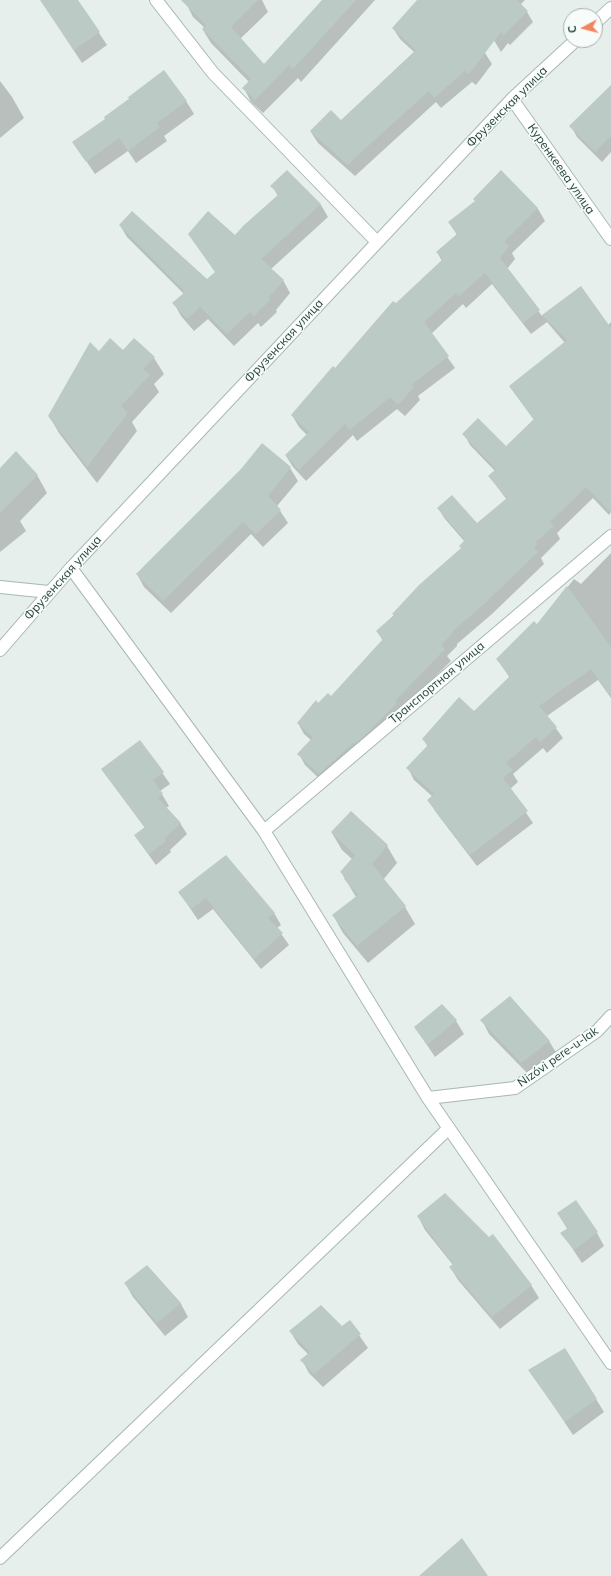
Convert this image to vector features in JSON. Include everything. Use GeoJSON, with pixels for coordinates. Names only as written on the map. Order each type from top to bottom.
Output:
{"type":"FeatureCollection","features":[{"type":"Feature","properties":{"kind":"street"},"geometry":{"type":"LineString","coordinates":[[156,0],[214,74],[378,242]]}},
{"type":"Feature","properties":{"kind":"street"},"geometry":{"type":"LineString","coordinates":[[603,15],[611,8]]}},
{"type":"Feature","properties":{"kind":"street","name":"Фрузенская улица"},"geometry":{"type":"LineString","coordinates":[[0,650],[71,568],[512,99],[567,48]]}},
{"type":"Feature","properties":{"kind":"street","name":"Куренкеева улица"},"geometry":{"type":"LineString","coordinates":[[512,99],[611,239]]}},
{"type":"Feature","properties":{"kind":"street","name":"Транспортная улица"},"geometry":{"type":"LineString","coordinates":[[264,831],[611,536]]}},
{"type":"Feature","properties":{"kind":"street"},"geometry":{"type":"LineString","coordinates":[[71,568],[264,831],[428,1098],[611,1363]]}},
{"type":"Feature","properties":{"kind":"street"},"geometry":{"type":"LineString","coordinates":[[0,587],[49,592]]}},
{"type":"Feature","properties":{"kind":"street","name":"Nizóvi pere-u-lak"},"geometry":{"type":"LineString","coordinates":[[428,1098],[515,1088],[597,1031],[611,1016]]}},
{"type":"Feature","properties":{"kind":"street"},"geometry":{"type":"LineString","coordinates":[[0,1558],[449,1128]]}},
{"type":"Feature","properties":{"kind":"building"},"geometry":{"type":"Polygon","coordinates":[[[40,0],[78,0],[100,32],[74,50],[40,0]]]}},
{"type":"Feature","properties":{"kind":"building"},"geometry":{"type":"Polygon","coordinates":[[[181,0],[258,0],[231,27],[264,64],[322,0],[356,0],[293,69],[289,65],[255,100],[242,88],[251,79],[202,29],[206,25],[181,0]]]}},
{"type":"Feature","properties":{"kind":"building"},"geometry":{"type":"Polygon","coordinates":[[[417,0],[517,0],[528,11],[504,35],[501,32],[469,74],[465,71],[434,98],[429,91],[348,165],[310,131],[331,110],[341,120],[416,50],[392,28],[417,0]]]}},
{"type":"Feature","properties":{"kind":"building"},"geometry":{"type":"Polygon","coordinates":[[[164,70],[187,101],[157,123],[160,127],[128,151],[119,138],[86,162],[72,142],[105,119],[104,117],[164,70]]]}},
{"type":"Feature","properties":{"kind":"building"},"geometry":{"type":"Polygon","coordinates":[[[611,85],[611,136],[595,152],[569,126],[611,85]]]}},
{"type":"Feature","properties":{"kind":"building"},"geometry":{"type":"Polygon","coordinates":[[[287,170],[321,204],[261,259],[284,280],[269,297],[271,299],[254,316],[250,312],[227,334],[200,307],[187,319],[172,303],[185,292],[119,225],[132,211],[207,279],[215,272],[188,234],[208,211],[235,235],[279,194],[270,186],[287,170]]]}},
{"type":"Feature","properties":{"kind":"building"},"geometry":{"type":"Polygon","coordinates":[[[501,170],[538,208],[504,242],[509,246],[500,258],[540,310],[523,323],[485,273],[459,296],[456,293],[424,322],[449,356],[411,385],[414,387],[398,405],[390,397],[350,430],[345,424],[299,470],[285,455],[309,432],[291,415],[333,366],[335,368],[393,301],[396,303],[443,259],[436,252],[457,234],[448,222],[475,201],[473,199],[501,170]]]}},
{"type":"Feature","properties":{"kind":"building"},"geometry":{"type":"Polygon","coordinates":[[[581,286],[611,328],[611,513],[586,487],[550,522],[554,526],[536,542],[537,544],[534,547],[538,552],[451,633],[452,634],[441,645],[445,649],[395,701],[397,703],[362,738],[354,744],[353,743],[319,774],[297,754],[313,737],[297,723],[316,700],[318,703],[328,693],[331,696],[383,639],[376,631],[394,615],[392,614],[419,585],[461,548],[459,546],[465,540],[437,508],[452,495],[477,523],[507,498],[488,476],[496,469],[462,434],[478,418],[506,446],[534,419],[509,386],[567,340],[542,315],[581,286]]]}},
{"type":"Feature","properties":{"kind":"building"},"geometry":{"type":"Polygon","coordinates":[[[110,338],[123,350],[134,338],[155,357],[143,369],[150,375],[121,406],[128,413],[87,467],[48,416],[90,342],[99,351],[110,338]]]}},
{"type":"Feature","properties":{"kind":"building"},"geometry":{"type":"Polygon","coordinates":[[[262,443],[291,467],[268,496],[281,510],[256,534],[243,522],[163,601],[136,574],[241,469],[262,443]]]}},
{"type":"Feature","properties":{"kind":"building"},"geometry":{"type":"Polygon","coordinates":[[[16,451],[38,475],[0,513],[0,468],[16,451]]]}},
{"type":"Feature","properties":{"kind":"building"},"geometry":{"type":"Polygon","coordinates":[[[567,586],[611,647],[611,697],[591,669],[539,706],[557,727],[540,742],[536,737],[506,763],[513,770],[503,778],[528,811],[470,855],[427,800],[434,794],[406,768],[428,745],[422,739],[459,697],[474,711],[510,676],[496,659],[534,621],[537,624],[567,586]]]}},
{"type":"Feature","properties":{"kind":"building"},"geometry":{"type":"Polygon","coordinates":[[[140,740],[164,772],[153,780],[163,794],[158,798],[181,823],[164,839],[166,841],[149,854],[134,835],[145,827],[101,769],[140,740]]]}},
{"type":"Feature","properties":{"kind":"building"},"geometry":{"type":"Polygon","coordinates":[[[351,811],[388,845],[372,864],[406,906],[357,946],[332,915],[358,895],[344,879],[346,877],[340,872],[355,855],[331,832],[351,811]]]}},
{"type":"Feature","properties":{"kind":"building"},"geometry":{"type":"Polygon","coordinates":[[[226,855],[275,913],[268,918],[283,933],[254,959],[206,898],[191,909],[178,892],[226,855]]]}},
{"type":"Feature","properties":{"kind":"building"},"geometry":{"type":"Polygon","coordinates":[[[510,996],[550,1041],[521,1063],[480,1020],[510,996]]]}},
{"type":"Feature","properties":{"kind":"building"},"geometry":{"type":"Polygon","coordinates":[[[442,1004],[457,1020],[427,1045],[414,1027],[442,1004]]]}},
{"type":"Feature","properties":{"kind":"building"},"geometry":{"type":"Polygon","coordinates":[[[445,1193],[489,1237],[493,1234],[532,1285],[492,1317],[449,1267],[453,1264],[417,1216],[445,1193]]]}},
{"type":"Feature","properties":{"kind":"building"},"geometry":{"type":"Polygon","coordinates":[[[576,1200],[598,1232],[574,1250],[560,1233],[568,1228],[557,1213],[576,1200]]]}},
{"type":"Feature","properties":{"kind":"building"},"geometry":{"type":"Polygon","coordinates":[[[147,1265],[181,1303],[157,1323],[124,1283],[147,1265]]]}},
{"type":"Feature","properties":{"kind":"building"},"geometry":{"type":"Polygon","coordinates":[[[321,1305],[342,1326],[350,1320],[361,1334],[314,1374],[300,1360],[310,1352],[289,1331],[321,1305]]]}},
{"type":"Feature","properties":{"kind":"building"},"geometry":{"type":"Polygon","coordinates":[[[565,1348],[597,1399],[565,1422],[528,1370],[565,1348]]]}},
{"type":"Feature","properties":{"kind":"building"},"geometry":{"type":"Polygon","coordinates":[[[462,1538],[488,1576],[419,1576],[462,1538]]]}}]}
